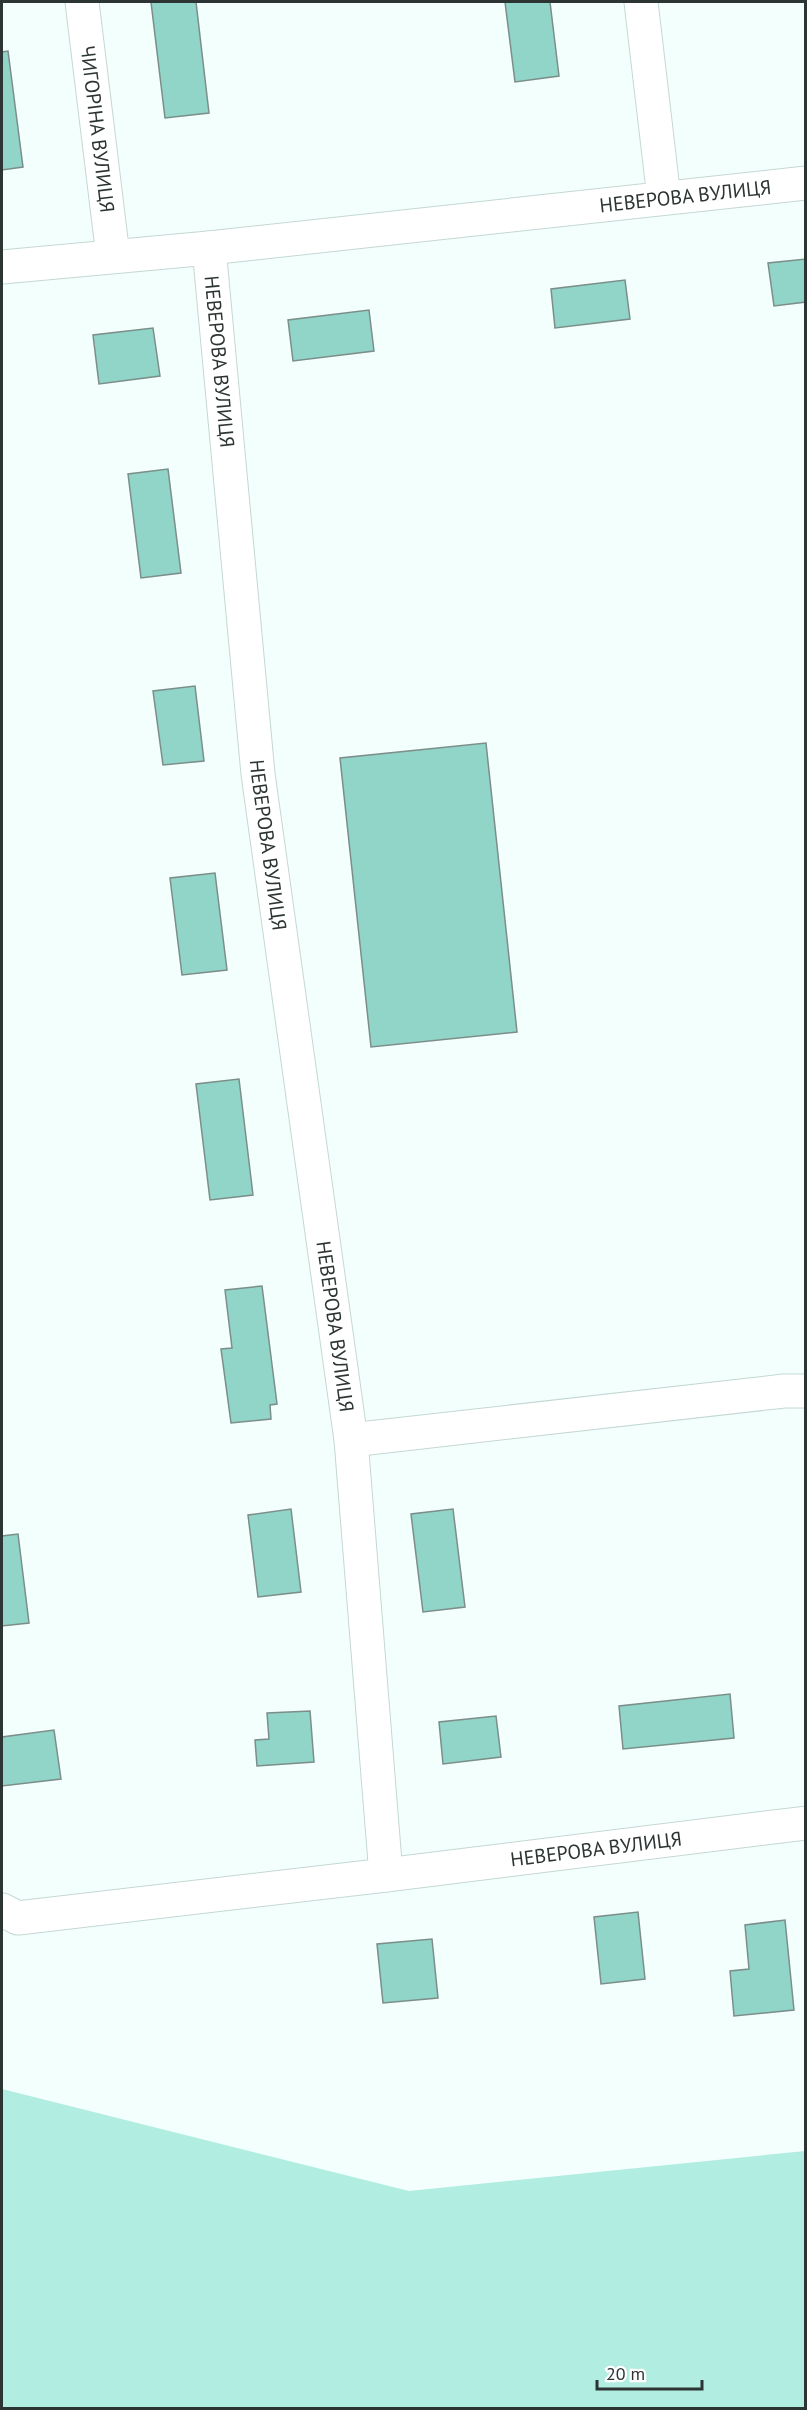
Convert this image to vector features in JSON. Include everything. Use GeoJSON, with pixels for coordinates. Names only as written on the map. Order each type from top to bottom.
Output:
{"type":"FeatureCollection","features":[{"type":"Feature","properties":{"kind":"street","name":"ЧИГОРІНА ВУЛИЦЯ"},"geometry":{"type":"LineString","coordinates":[[82,2],[113,256]]}},
{"type":"Feature","properties":{"kind":"street"},"geometry":{"type":"LineString","coordinates":[[641,2],[664,198]]}},
{"type":"Feature","properties":{"kind":"street","name":"НЕВЕРОВА ВУЛИЦЯ"},"geometry":{"type":"LineString","coordinates":[[2,267],[209,248],[806,183]]}},
{"type":"Feature","properties":{"kind":"street","name":"НЕВЕРОВА ВУЛИЦЯ"},"geometry":{"type":"LineString","coordinates":[[209,248],[258,774],[351,1440],[386,1875]]}},
{"type":"Feature","properties":{"kind":"street","name":"НЕВЕРОВА ВУЛИЦЯ"},"geometry":{"type":"LineString","coordinates":[[351,1440],[784,1391],[806,1391]]}},
{"type":"Feature","properties":{"kind":"street","name":"НЕВЕРОВА ВУЛИЦЯ"},"geometry":{"type":"LineString","coordinates":[[2,1910],[18,1918],[806,1823]]}},
{"type":"Feature","properties":{"kind":"green space"},"geometry":{"type":"Polygon","coordinates":[[[2,2089],[409,2191],[805,2151],[805,2408],[2,2408],[2,2089]]]}},
{"type":"Feature","properties":{"kind":"building"},"geometry":{"type":"Polygon","coordinates":[[[151,2],[196,2],[209,113],[165,118],[151,2]]]}},
{"type":"Feature","properties":{"kind":"building"},"geometry":{"type":"Polygon","coordinates":[[[505,2],[550,2],[559,76],[515,82],[505,2]]]}},
{"type":"Feature","properties":{"kind":"building"},"geometry":{"type":"Polygon","coordinates":[[[8,51],[23,167],[2,170],[2,52],[8,51]]]}},
{"type":"Feature","properties":{"kind":"building"},"geometry":{"type":"Polygon","coordinates":[[[806,259],[806,302],[774,306],[768,263],[806,259]]]}},
{"type":"Feature","properties":{"kind":"building"},"geometry":{"type":"Polygon","coordinates":[[[625,280],[630,319],[555,328],[551,289],[625,280]]]}},
{"type":"Feature","properties":{"kind":"building"},"geometry":{"type":"Polygon","coordinates":[[[369,310],[374,351],[293,361],[288,320],[369,310]]]}},
{"type":"Feature","properties":{"kind":"building"},"geometry":{"type":"Polygon","coordinates":[[[153,328],[160,376],[99,384],[93,335],[153,328]]]}},
{"type":"Feature","properties":{"kind":"building"},"geometry":{"type":"Polygon","coordinates":[[[168,469],[181,573],[141,578],[128,474],[168,469]]]}},
{"type":"Feature","properties":{"kind":"building"},"geometry":{"type":"Polygon","coordinates":[[[195,686],[204,761],[163,765],[153,691],[195,686]]]}},
{"type":"Feature","properties":{"kind":"building"},"geometry":{"type":"Polygon","coordinates":[[[486,743],[517,1032],[371,1047],[340,758],[486,743]]]}},
{"type":"Feature","properties":{"kind":"building"},"geometry":{"type":"Polygon","coordinates":[[[215,873],[227,970],[182,975],[170,878],[215,873]]]}},
{"type":"Feature","properties":{"kind":"building"},"geometry":{"type":"Polygon","coordinates":[[[239,1079],[253,1195],[210,1200],[196,1084],[239,1079]]]}},
{"type":"Feature","properties":{"kind":"building"},"geometry":{"type":"Polygon","coordinates":[[[262,1286],[277,1404],[270,1405],[271,1419],[231,1423],[221,1349],[232,1348],[225,1290],[262,1286]]]}},
{"type":"Feature","properties":{"kind":"building"},"geometry":{"type":"Polygon","coordinates":[[[291,1509],[301,1592],[258,1597],[248,1515],[291,1509]]]}},
{"type":"Feature","properties":{"kind":"building"},"geometry":{"type":"Polygon","coordinates":[[[453,1509],[465,1607],[423,1612],[411,1514],[453,1509]]]}},
{"type":"Feature","properties":{"kind":"building"},"geometry":{"type":"Polygon","coordinates":[[[18,1534],[29,1623],[2,1626],[2,1536],[18,1534]]]}},
{"type":"Feature","properties":{"kind":"building"},"geometry":{"type":"Polygon","coordinates":[[[730,1694],[734,1738],[623,1749],[619,1706],[730,1694]]]}},
{"type":"Feature","properties":{"kind":"building"},"geometry":{"type":"Polygon","coordinates":[[[310,1711],[314,1762],[257,1766],[255,1740],[269,1739],[267,1713],[310,1711]]]}},
{"type":"Feature","properties":{"kind":"building"},"geometry":{"type":"Polygon","coordinates":[[[496,1716],[501,1757],[443,1764],[439,1722],[496,1716]]]}},
{"type":"Feature","properties":{"kind":"building"},"geometry":{"type":"Polygon","coordinates":[[[54,1730],[61,1779],[2,1786],[2,1737],[54,1730]]]}},
{"type":"Feature","properties":{"kind":"building"},"geometry":{"type":"Polygon","coordinates":[[[638,1912],[645,1979],[601,1984],[594,1917],[638,1912]]]}},
{"type":"Feature","properties":{"kind":"building"},"geometry":{"type":"Polygon","coordinates":[[[785,1920],[794,2010],[734,2016],[730,1971],[749,1969],[745,1925],[785,1920]]]}},
{"type":"Feature","properties":{"kind":"building"},"geometry":{"type":"Polygon","coordinates":[[[432,1939],[438,1998],[383,2003],[377,1944],[432,1939]]]}}]}
